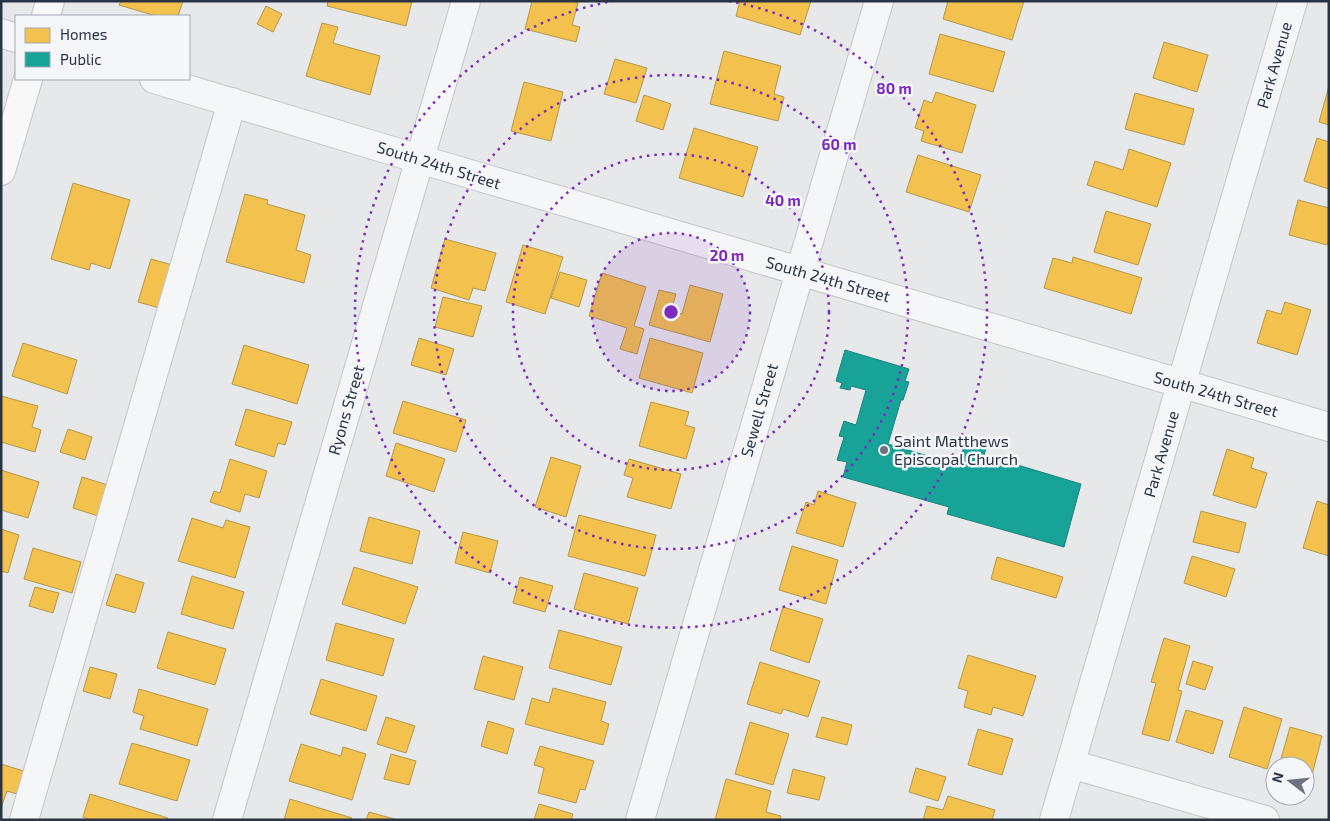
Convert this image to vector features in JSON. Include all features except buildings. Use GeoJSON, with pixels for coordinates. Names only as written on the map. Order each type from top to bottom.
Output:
{"type":"FeatureCollection","features":[{"type":"Feature","properties":{"kind":"main road"},"geometry":{"type":"LineString","coordinates":[[46,15],[50,1]]}},
{"type":"Feature","properties":{"kind":"main road"},"geometry":{"type":"LineString","coordinates":[[1,171],[28,80]]}},
{"type":"Feature","properties":{"kind":"street","name":"Ryons Street"},"geometry":{"type":"LineString","coordinates":[[228,820],[466,1]]}},
{"type":"Feature","properties":{"kind":"street","name":"Sewell Street"},"geometry":{"type":"LineString","coordinates":[[640,820],[879,1]]}},
{"type":"Feature","properties":{"kind":"street","name":"Park Avenue"},"geometry":{"type":"LineString","coordinates":[[1054,820],[1293,1]]}},
{"type":"Feature","properties":{"kind":"street"},"geometry":{"type":"LineString","coordinates":[[1,33],[15,38]]}},
{"type":"Feature","properties":{"kind":"street","name":"South 24th Street"},"geometry":{"type":"LineString","coordinates":[[157,80],[1329,427]]}},
{"type":"Feature","properties":{"kind":"street"},"geometry":{"type":"LineString","coordinates":[[24,820],[232,102]]}},
{"type":"Feature","properties":{"kind":"street"},"geometry":{"type":"LineString","coordinates":[[1071,764],[1265,820]]}},
{"type":"Feature","properties":{"kind":"place","name":"Saint Matthews Episcopal Church"},"geometry":{"type":"Point","coordinates":[884,450]}}]}
